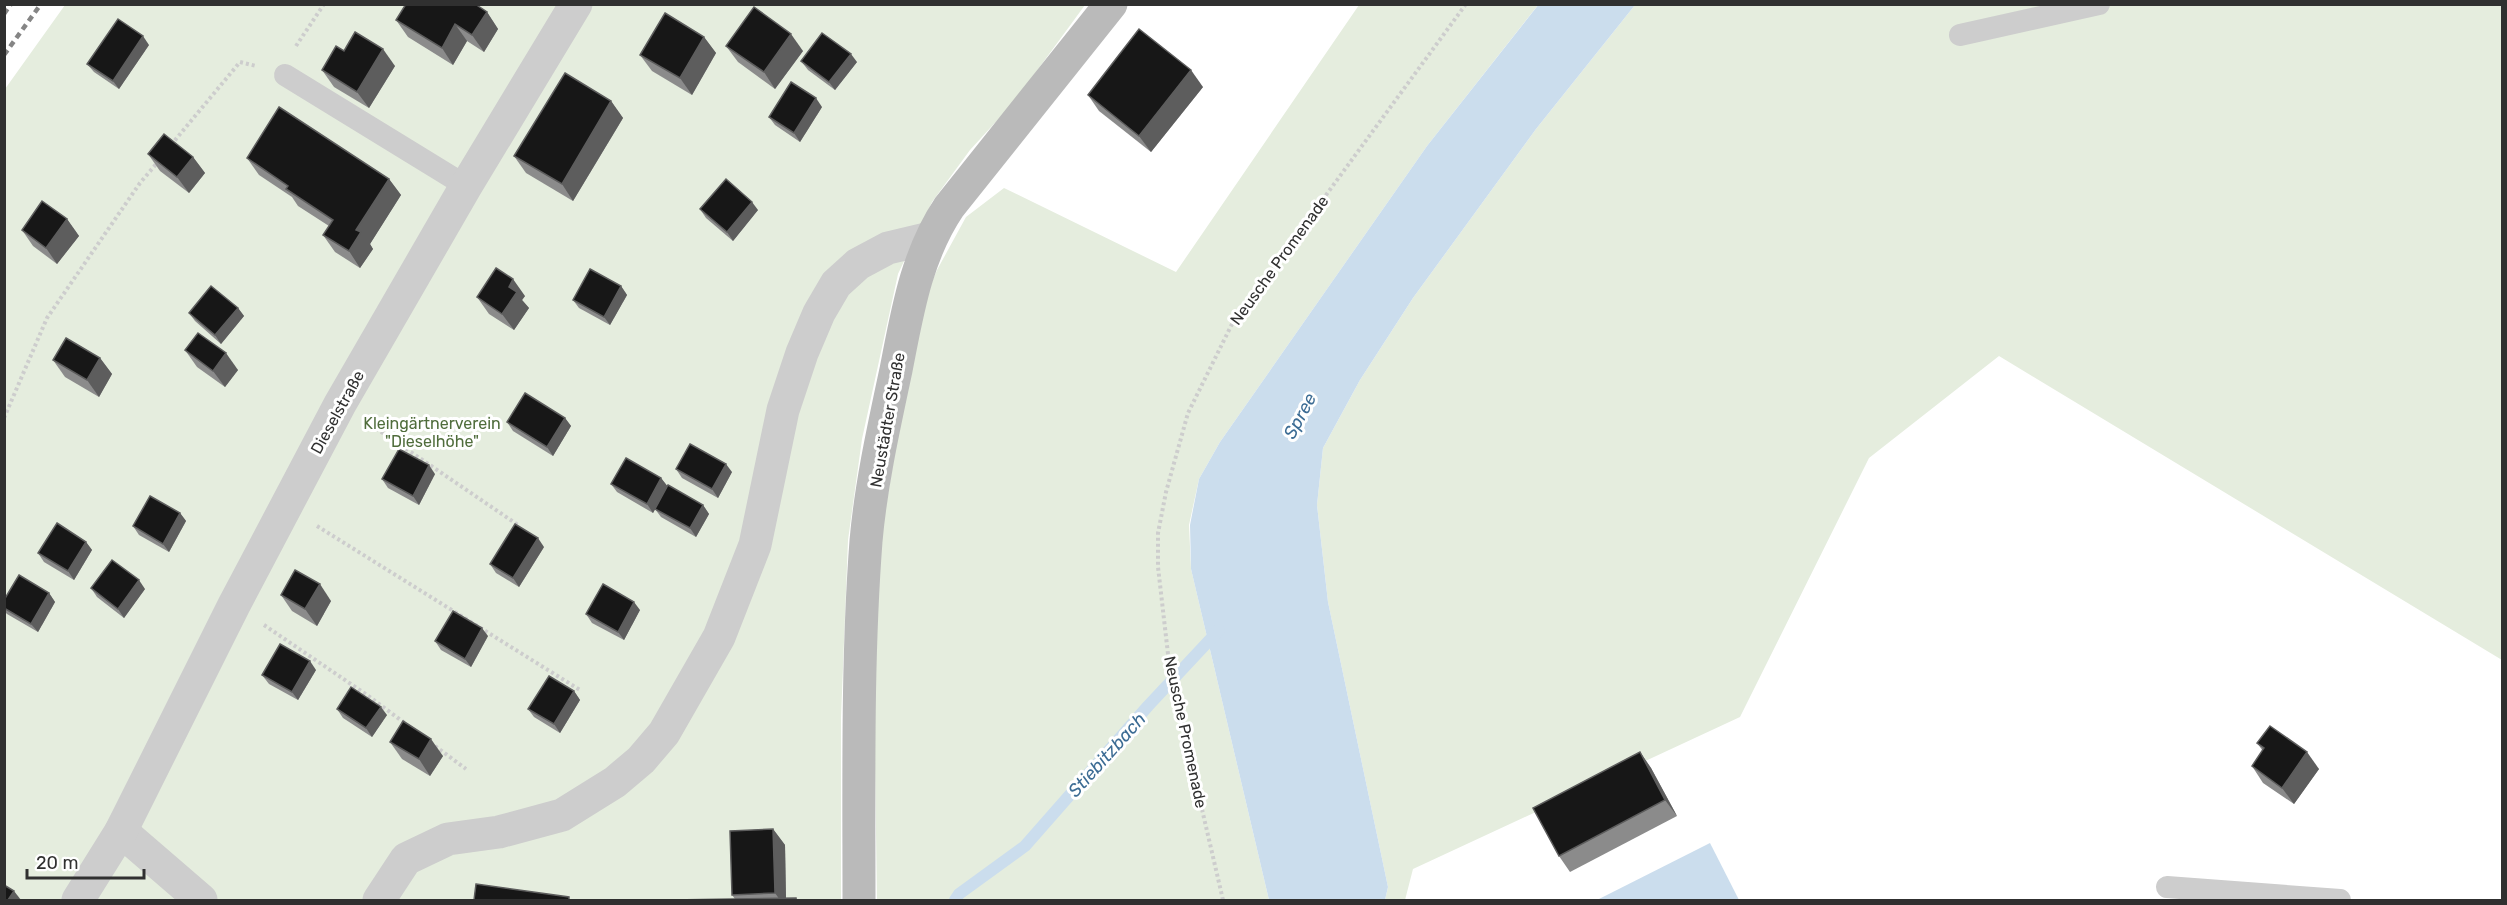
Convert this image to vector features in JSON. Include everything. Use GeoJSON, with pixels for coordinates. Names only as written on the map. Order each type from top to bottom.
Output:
{"type":"FeatureCollection","features":[{"type":"Feature","properties":{"kind":"street","name":"Dieselstraße"},"geometry":{"type":"LineString","coordinates":[[78,900],[120,831],[234,605],[340,404],[466,186],[576,4]]}},
{"type":"Feature","properties":{"kind":"street","name":"Neustädter Straße"},"geometry":{"type":"LineString","coordinates":[[859,900],[859,711],[866,539],[881,445],[918,271],[930,238],[949,207],[1111,4]]}},
{"type":"Feature","properties":{"kind":"street"},"geometry":{"type":"LineString","coordinates":[[379,900],[406,859],[448,840],[499,832],[562,814],[615,782],[641,760],[664,733],[719,638],[755,545],[783,411],[802,353],[819,313],[836,284],[858,264],[888,248],[930,238]]}},
{"type":"Feature","properties":{"kind":"street"},"geometry":{"type":"LineString","coordinates":[[120,831],[201,900]]}},
{"type":"Feature","properties":{"kind":"lane"},"geometry":{"type":"LineString","coordinates":[[1960,34],[2099,4]]}},
{"type":"Feature","properties":{"kind":"lane"},"geometry":{"type":"LineString","coordinates":[[281,74],[466,186]]}},
{"type":"Feature","properties":{"kind":"lane"},"geometry":{"type":"LineString","coordinates":[[2167,887],[2340,900]]}},
{"type":"Feature","properties":{"kind":"path"},"geometry":{"type":"LineString","coordinates":[[169,148],[240,62],[281,74],[324,4]]}},
{"type":"Feature","properties":{"kind":"path","name":"Neusche Promenade"},"geometry":{"type":"LineString","coordinates":[[1223,900],[1168,654],[1158,567],[1158,533],[1166,492],[1188,414],[1233,322],[1466,4]]}},
{"type":"Feature","properties":{"kind":"path"},"geometry":{"type":"LineString","coordinates":[[4,418],[47,318],[141,183],[162,157]]}},
{"type":"Feature","properties":{"kind":"path"},"geometry":{"type":"LineString","coordinates":[[340,404],[518,525]]}},
{"type":"Feature","properties":{"kind":"path"},"geometry":{"type":"LineString","coordinates":[[285,507],[484,628],[580,690]]}},
{"type":"Feature","properties":{"kind":"path"},"geometry":{"type":"LineString","coordinates":[[234,605],[368,695],[412,729]]}},
{"type":"Feature","properties":{"kind":"path"},"geometry":{"type":"LineString","coordinates":[[430,742],[466,769]]}},
{"type":"Feature","properties":{"kind":"green space","name":"Kleingärtnerverein \"Dieselhöhe\""},"geometry":{"type":"Polygon","coordinates":[[[65,5],[1085,5],[1014,102],[970,150],[932,202],[898,274],[862,439],[848,540],[841,718],[841,900],[5,900],[5,89],[65,5]]]}},
{"type":"Feature","properties":{"kind":"green space"},"geometry":{"type":"Polygon","coordinates":[[[1359,5],[1538,5],[1427,146],[1220,442],[1199,479],[1189,525],[1191,569],[1269,900],[877,900],[874,696],[881,536],[917,318],[937,270],[966,217],[1004,188],[1176,272],[1359,5]]]}},
{"type":"Feature","properties":{"kind":"green space"},"geometry":{"type":"Polygon","coordinates":[[[1635,5],[2502,5],[2502,660],[1999,356],[1869,458],[1740,717],[1413,869],[1405,900],[1385,900],[1388,887],[1328,602],[1317,505],[1323,448],[1360,380],[1413,298],[1536,129],[1635,5]]]}},
{"type":"Feature","properties":{"kind":"water","name":"Spree"},"geometry":{"type":"Polygon","coordinates":[[[1539,4],[1635,5],[1536,129],[1413,298],[1360,380],[1323,448],[1317,505],[1328,602],[1388,887],[1385,900],[1269,900],[1191,569],[1190,525],[1199,479],[1220,442],[1427,146],[1539,4]]]}},
{"type":"Feature","properties":{"kind":"water"},"geometry":{"type":"Polygon","coordinates":[[[1710,843],[1739,900],[1597,900],[1710,843]]]}},
{"type":"Feature","properties":{"kind":"building"},"geometry":{"type":"Polygon","coordinates":[[[406,4],[475,4],[487,12],[472,35],[455,24],[442,48],[396,20],[406,4]]]}},
{"type":"Feature","properties":{"kind":"building"},"geometry":{"type":"Polygon","coordinates":[[[754,7],[791,34],[764,72],[726,46],[754,7]]]}},
{"type":"Feature","properties":{"kind":"building"},"geometry":{"type":"Polygon","coordinates":[[[665,13],[704,37],[680,78],[640,55],[665,13]]]}},
{"type":"Feature","properties":{"kind":"building"},"geometry":{"type":"Polygon","coordinates":[[[118,19],[143,36],[113,81],[87,64],[118,19]]]}},
{"type":"Feature","properties":{"kind":"building"},"geometry":{"type":"Polygon","coordinates":[[[1139,29],[1191,70],[1139,136],[1088,95],[1139,29]]]}},
{"type":"Feature","properties":{"kind":"building"},"geometry":{"type":"Polygon","coordinates":[[[355,32],[383,49],[357,92],[322,70],[336,46],[344,51],[355,32]]]}},
{"type":"Feature","properties":{"kind":"building"},"geometry":{"type":"Polygon","coordinates":[[[822,33],[851,54],[829,82],[801,61],[822,33]]]}},
{"type":"Feature","properties":{"kind":"building"},"geometry":{"type":"Polygon","coordinates":[[[565,73],[611,101],[562,184],[514,156],[565,73]]]}},
{"type":"Feature","properties":{"kind":"building"},"geometry":{"type":"Polygon","coordinates":[[[791,82],[816,98],[794,133],[769,117],[791,82]]]}},
{"type":"Feature","properties":{"kind":"building"},"geometry":{"type":"Polygon","coordinates":[[[279,107],[389,179],[356,230],[361,232],[349,251],[323,235],[333,220],[286,189],[288,186],[247,158],[279,107]]]}},
{"type":"Feature","properties":{"kind":"building"},"geometry":{"type":"Polygon","coordinates":[[[164,134],[193,157],[177,177],[148,154],[164,134]]]}},
{"type":"Feature","properties":{"kind":"building"},"geometry":{"type":"Polygon","coordinates":[[[726,179],[752,202],[727,232],[700,209],[726,179]]]}},
{"type":"Feature","properties":{"kind":"building"},"geometry":{"type":"Polygon","coordinates":[[[42,201],[67,219],[46,248],[22,230],[42,201]]]}},
{"type":"Feature","properties":{"kind":"building"},"geometry":{"type":"Polygon","coordinates":[[[496,268],[513,279],[509,287],[517,292],[502,314],[477,297],[496,268]]]}},
{"type":"Feature","properties":{"kind":"building"},"geometry":{"type":"Polygon","coordinates":[[[590,269],[621,286],[604,317],[573,300],[590,269]]]}},
{"type":"Feature","properties":{"kind":"building"},"geometry":{"type":"Polygon","coordinates":[[[211,286],[238,308],[215,335],[189,313],[211,286]]]}},
{"type":"Feature","properties":{"kind":"building"},"geometry":{"type":"Polygon","coordinates":[[[198,333],[226,353],[213,371],[185,350],[198,333]]]}},
{"type":"Feature","properties":{"kind":"building"},"geometry":{"type":"Polygon","coordinates":[[[66,338],[100,358],[87,380],[53,360],[66,338]]]}},
{"type":"Feature","properties":{"kind":"building"},"geometry":{"type":"Polygon","coordinates":[[[525,393],[565,418],[547,447],[507,422],[525,393]]]}},
{"type":"Feature","properties":{"kind":"building"},"geometry":{"type":"Polygon","coordinates":[[[690,444],[726,464],[712,489],[676,469],[690,444]]]}},
{"type":"Feature","properties":{"kind":"building"},"geometry":{"type":"Polygon","coordinates":[[[399,449],[429,465],[413,496],[382,479],[399,449]]]}},
{"type":"Feature","properties":{"kind":"building"},"geometry":{"type":"Polygon","coordinates":[[[626,458],[661,478],[647,504],[611,484],[626,458]]]}},
{"type":"Feature","properties":{"kind":"building"},"geometry":{"type":"Polygon","coordinates":[[[668,485],[703,505],[690,528],[655,509],[668,485]]]}},
{"type":"Feature","properties":{"kind":"building"},"geometry":{"type":"Polygon","coordinates":[[[150,496],[180,513],[163,544],[133,526],[150,496]]]}},
{"type":"Feature","properties":{"kind":"building"},"geometry":{"type":"Polygon","coordinates":[[[57,523],[86,542],[68,571],[38,553],[57,523]]]}},
{"type":"Feature","properties":{"kind":"building"},"geometry":{"type":"Polygon","coordinates":[[[515,524],[538,538],[513,578],[490,564],[515,524]]]}},
{"type":"Feature","properties":{"kind":"building"},"geometry":{"type":"Polygon","coordinates":[[[112,560],[139,580],[118,609],[91,588],[112,560]]]}},
{"type":"Feature","properties":{"kind":"building"},"geometry":{"type":"Polygon","coordinates":[[[295,570],[320,584],[305,609],[281,595],[295,570]]]}},
{"type":"Feature","properties":{"kind":"building"},"geometry":{"type":"Polygon","coordinates":[[[19,575],[49,593],[31,624],[4,608],[4,600],[19,575]]]}},
{"type":"Feature","properties":{"kind":"building"},"geometry":{"type":"Polygon","coordinates":[[[603,584],[634,602],[618,632],[586,614],[603,584]]]}},
{"type":"Feature","properties":{"kind":"building"},"geometry":{"type":"Polygon","coordinates":[[[453,611],[482,628],[465,659],[435,641],[453,611]]]}},
{"type":"Feature","properties":{"kind":"building"},"geometry":{"type":"Polygon","coordinates":[[[280,644],[310,661],[292,692],[262,675],[280,644]]]}},
{"type":"Feature","properties":{"kind":"building"},"geometry":{"type":"Polygon","coordinates":[[[549,676],[574,691],[554,724],[528,709],[549,676]]]}},
{"type":"Feature","properties":{"kind":"building"},"geometry":{"type":"Polygon","coordinates":[[[351,687],[381,707],[366,728],[337,709],[351,687]]]}},
{"type":"Feature","properties":{"kind":"building"},"geometry":{"type":"Polygon","coordinates":[[[403,721],[431,739],[419,759],[390,742],[403,721]]]}},
{"type":"Feature","properties":{"kind":"building"},"geometry":{"type":"Polygon","coordinates":[[[2270,726],[2307,752],[2282,788],[2252,766],[2264,748],[2257,743],[2270,726]]]}},
{"type":"Feature","properties":{"kind":"building"},"geometry":{"type":"Polygon","coordinates":[[[1640,752],[1665,800],[1559,856],[1533,808],[1640,752]]]}},
{"type":"Feature","properties":{"kind":"building"},"geometry":{"type":"Polygon","coordinates":[[[773,829],[775,893],[732,895],[730,831],[773,829]]]}},
{"type":"Feature","properties":{"kind":"building"},"geometry":{"type":"Polygon","coordinates":[[[476,884],[569,897],[569,900],[474,900],[476,884]]]}},
{"type":"Feature","properties":{"kind":"building"},"geometry":{"type":"Polygon","coordinates":[[[4,885],[14,891],[8,900],[4,900],[4,885]]]}},
{"type":"Feature","properties":{"kind":"building"},"geometry":{"type":"Polygon","coordinates":[[[796,898],[796,900],[671,900],[796,898]]]}},
{"type":"Feature","properties":{"kind":"waterway","name":"Stiebitzbach"},"geometry":{"type":"LineString","coordinates":[[955,900],[959,894],[1025,846],[1148,706],[1219,630]]}},
{"type":"Feature","properties":{"kind":"railway"},"geometry":{"type":"LineString","coordinates":[[4,14],[11,4]]}},
{"type":"Feature","properties":{"kind":"railway"},"geometry":{"type":"LineString","coordinates":[[4,55],[41,4]]}}]}
